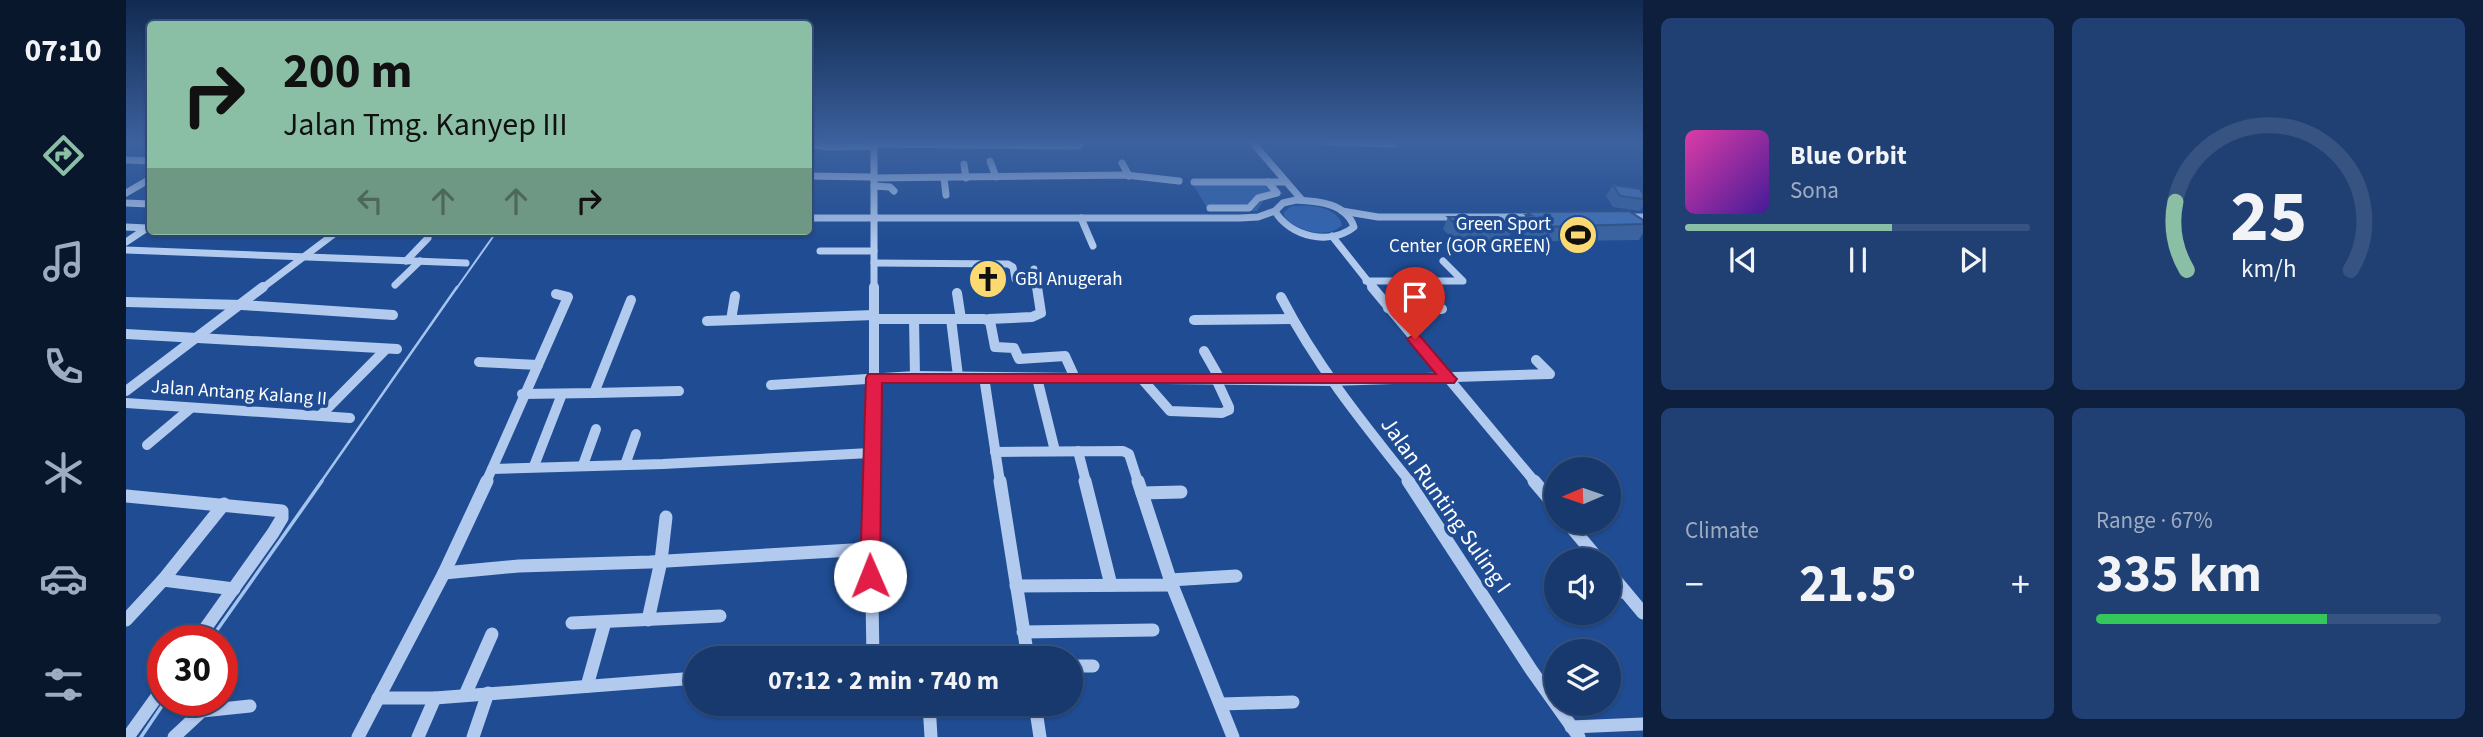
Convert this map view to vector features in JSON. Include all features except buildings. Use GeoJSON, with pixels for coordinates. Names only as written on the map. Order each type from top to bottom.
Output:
{"type":"FeatureCollection","features":[{"type":"Feature","properties":{"kind":"street"},"geometry":{"type":"LineString","coordinates":[[814,176],[873,180],[1077,176]]}},
{"type":"Feature","properties":{"kind":"street"},"geometry":{"type":"LineString","coordinates":[[873,176],[874,378],[869,549],[873,646]]}},
{"type":"Feature","properties":{"kind":"street"},"geometry":{"type":"LineString","coordinates":[[1133,176],[1179,181]]}},
{"type":"Feature","properties":{"kind":"street"},"geometry":{"type":"LineString","coordinates":[[1281,176],[1302,200]]}},
{"type":"Feature","properties":{"kind":"street"},"geometry":{"type":"LineString","coordinates":[[944,178],[946,195]]}},
{"type":"Feature","properties":{"kind":"street"},"geometry":{"type":"LineString","coordinates":[[873,180],[894,191]]}},
{"type":"Feature","properties":{"kind":"street"},"geometry":{"type":"LineString","coordinates":[[126,193],[147,181]]}},
{"type":"Feature","properties":{"kind":"street"},"geometry":{"type":"LineString","coordinates":[[1194,182],[1286,182]]}},
{"type":"Feature","properties":{"kind":"street"},"geometry":{"type":"LineString","coordinates":[[1214,215],[1209,208],[1249,208],[1258,198],[1277,193],[1268,182]]}},
{"type":"Feature","properties":{"kind":"street"},"geometry":{"type":"LineString","coordinates":[[1258,217],[1275,211],[1283,203],[1302,200],[1378,217],[1551,217]]}},
{"type":"Feature","properties":{"kind":"street"},"geometry":{"type":"LineString","coordinates":[[126,204],[147,202]]}},
{"type":"Feature","properties":{"kind":"street"},"geometry":{"type":"LineString","coordinates":[[1275,211],[1276,217],[1287,226]]}},
{"type":"Feature","properties":{"kind":"street"},"geometry":{"type":"LineString","coordinates":[[1342,211],[1354,224]]}},
{"type":"Feature","properties":{"kind":"street"},"geometry":{"type":"LineString","coordinates":[[812,218],[1258,217],[1306,233],[1335,239],[1347,233],[1354,224],[1378,217]]}},
{"type":"Feature","properties":{"kind":"street"},"geometry":{"type":"LineString","coordinates":[[1617,217],[1643,217]]}},
{"type":"Feature","properties":{"kind":"street"},"geometry":{"type":"LineString","coordinates":[[1081,218],[1093,246]]}},
{"type":"Feature","properties":{"kind":"street"},"geometry":{"type":"LineString","coordinates":[[126,228],[147,227]]}},
{"type":"Feature","properties":{"kind":"street"},"geometry":{"type":"LineString","coordinates":[[126,242],[147,228]]}},
{"type":"Feature","properties":{"kind":"street"},"geometry":{"type":"LineString","coordinates":[[126,391],[333,235]]}},
{"type":"Feature","properties":{"kind":"street"},"geometry":{"type":"LineString","coordinates":[[406,261],[428,238]]}},
{"type":"Feature","properties":{"kind":"street"},"geometry":{"type":"LineString","coordinates":[[1335,239],[1388,308],[1544,494]]}},
{"type":"Feature","properties":{"kind":"street"},"geometry":{"type":"LineString","coordinates":[[126,250],[466,263]]}},
{"type":"Feature","properties":{"kind":"street"},"geometry":{"type":"LineString","coordinates":[[820,251],[874,257],[1008,264],[1013,267],[1015,279]]}},
{"type":"Feature","properties":{"kind":"street"},"geometry":{"type":"LineString","coordinates":[[395,285],[420,261]]}},
{"type":"Feature","properties":{"kind":"street"},"geometry":{"type":"LineString","coordinates":[[1366,281],[1463,281],[1443,261]]}},
{"type":"Feature","properties":{"kind":"street"},"geometry":{"type":"LineString","coordinates":[[707,321],[1032,317],[1041,313],[1034,269]]}},
{"type":"Feature","properties":{"kind":"street"},"geometry":{"type":"LineString","coordinates":[[957,293],[958,376]]}},
{"type":"Feature","properties":{"kind":"street"},"geometry":{"type":"LineString","coordinates":[[358,737],[444,573],[492,469],[522,394],[568,297],[556,295]]}},
{"type":"Feature","properties":{"kind":"street"},"geometry":{"type":"LineString","coordinates":[[731,320],[735,296]]}},
{"type":"Feature","properties":{"kind":"street","name":"Jalan Runting Suling I"},"geometry":{"type":"LineString","coordinates":[[1281,297],[1331,381],[1410,484],[1575,732]]}},
{"type":"Feature","properties":{"kind":"street"},"geometry":{"type":"LineString","coordinates":[[594,393],[631,300]]}},
{"type":"Feature","properties":{"kind":"street"},"geometry":{"type":"LineString","coordinates":[[126,302],[242,305],[393,315]]}},
{"type":"Feature","properties":{"kind":"street"},"geometry":{"type":"LineString","coordinates":[[1388,308],[1442,309]]}},
{"type":"Feature","properties":{"kind":"street"},"geometry":{"type":"LineString","coordinates":[[914,319],[915,376]]}},
{"type":"Feature","properties":{"kind":"street"},"geometry":{"type":"LineString","coordinates":[[989,319],[995,347],[1014,348],[1019,359],[1065,356],[1075,379]]}},
{"type":"Feature","properties":{"kind":"street"},"geometry":{"type":"LineString","coordinates":[[1194,320],[1292,319]]}},
{"type":"Feature","properties":{"kind":"street"},"geometry":{"type":"LineString","coordinates":[[126,334],[392,349],[320,416]]}},
{"type":"Feature","properties":{"kind":"street"},"geometry":{"type":"LineString","coordinates":[[1142,379],[1170,411],[1222,413],[1229,410],[1204,351]]}},
{"type":"Feature","properties":{"kind":"street"},"geometry":{"type":"LineString","coordinates":[[771,385],[915,376],[1331,381],[1550,374],[1536,360]]}},
{"type":"Feature","properties":{"kind":"street"},"geometry":{"type":"LineString","coordinates":[[479,362],[538,365]]}},
{"type":"Feature","properties":{"kind":"street"},"geometry":{"type":"LineString","coordinates":[[984,377],[1026,646]]}},
{"type":"Feature","properties":{"kind":"street"},"geometry":{"type":"LineString","coordinates":[[1037,378],[1055,451]]}},
{"type":"Feature","properties":{"kind":"street"},"geometry":{"type":"LineString","coordinates":[[522,394],[679,391]]}},
{"type":"Feature","properties":{"kind":"street"},"geometry":{"type":"LineString","coordinates":[[534,466],[562,394]]}},
{"type":"Feature","properties":{"kind":"street","name":"Jalan Antang Kalang II"},"geometry":{"type":"LineString","coordinates":[[126,403],[350,418]]}},
{"type":"Feature","properties":{"kind":"street"},"geometry":{"type":"LineString","coordinates":[[147,445],[191,408]]}},
{"type":"Feature","properties":{"kind":"street"},"geometry":{"type":"LineString","coordinates":[[583,465],[596,429]]}},
{"type":"Feature","properties":{"kind":"street"},"geometry":{"type":"LineString","coordinates":[[625,465],[636,434]]}},
{"type":"Feature","properties":{"kind":"street"},"geometry":{"type":"LineString","coordinates":[[1078,451],[1111,585]]}},
{"type":"Feature","properties":{"kind":"street"},"geometry":{"type":"LineString","coordinates":[[995,452],[1124,451],[1129,454],[1171,582],[1233,737]]}},
{"type":"Feature","properties":{"kind":"street"},"geometry":{"type":"LineString","coordinates":[[492,469],[870,453]]}},
{"type":"Feature","properties":{"kind":"street"},"geometry":{"type":"LineString","coordinates":[[1142,493],[1181,492]]}},
{"type":"Feature","properties":{"kind":"street"},"geometry":{"type":"LineString","coordinates":[[126,496],[279,510],[283,515],[208,625]]}},
{"type":"Feature","properties":{"kind":"street"},"geometry":{"type":"LineString","coordinates":[[126,620],[163,580],[224,504]]}},
{"type":"Feature","properties":{"kind":"street"},"geometry":{"type":"LineString","coordinates":[[648,620],[661,561],[666,517]]}},
{"type":"Feature","properties":{"kind":"street"},"geometry":{"type":"LineString","coordinates":[[1577,534],[1589,548]]}},
{"type":"Feature","properties":{"kind":"street"},"geometry":{"type":"LineString","coordinates":[[444,573],[519,566],[869,549]]}},
{"type":"Feature","properties":{"kind":"street"},"geometry":{"type":"LineString","coordinates":[[1016,586],[1111,585],[1236,576]]}},
{"type":"Feature","properties":{"kind":"street"},"geometry":{"type":"LineString","coordinates":[[163,580],[234,589]]}},
{"type":"Feature","properties":{"kind":"street"},"geometry":{"type":"LineString","coordinates":[[1621,587],[1643,613]]}},
{"type":"Feature","properties":{"kind":"street"},"geometry":{"type":"LineString","coordinates":[[572,623],[720,616]]}},
{"type":"Feature","properties":{"kind":"street"},"geometry":{"type":"LineString","coordinates":[[587,687],[605,622]]}},
{"type":"Feature","properties":{"kind":"street"},"geometry":{"type":"LineString","coordinates":[[1023,632],[1153,630]]}},
{"type":"Feature","properties":{"kind":"street"},"geometry":{"type":"LineString","coordinates":[[465,695],[492,634]]}},
{"type":"Feature","properties":{"kind":"street"},"geometry":{"type":"LineString","coordinates":[[1083,666],[1093,666]]}},
{"type":"Feature","properties":{"kind":"street"},"geometry":{"type":"LineString","coordinates":[[378,698],[435,698],[684,679]]}},
{"type":"Feature","properties":{"kind":"street"},"geometry":{"type":"LineString","coordinates":[[473,737],[488,693]]}},
{"type":"Feature","properties":{"kind":"street"},"geometry":{"type":"LineString","coordinates":[[418,737],[435,698]]}},
{"type":"Feature","properties":{"kind":"street"},"geometry":{"type":"LineString","coordinates":[[1221,704],[1293,702]]}},
{"type":"Feature","properties":{"kind":"street"},"geometry":{"type":"LineString","coordinates":[[174,737],[202,711],[250,706]]}},
{"type":"Feature","properties":{"kind":"street"},"geometry":{"type":"LineString","coordinates":[[128,737],[147,710]]}},
{"type":"Feature","properties":{"kind":"street"},"geometry":{"type":"LineString","coordinates":[[930,716],[932,737]]}},
{"type":"Feature","properties":{"kind":"street"},"geometry":{"type":"LineString","coordinates":[[1037,716],[1040,737]]}},
{"type":"Feature","properties":{"kind":"street"},"geometry":{"type":"LineString","coordinates":[[1575,732],[1643,724]]}},
{"type":"Feature","properties":{"kind":"shaded area"},"geometry":{"type":"Polygon","coordinates":[[[1191,181],[1272,181],[1283,194],[1264,200],[1257,211],[1209,211],[1191,181]]]}},
{"type":"Feature","properties":{"kind":"shaded area"},"geometry":{"type":"Polygon","coordinates":[[[1306,205],[1328,210],[1342,225],[1336,230],[1320,233],[1303,229],[1284,216],[1284,212],[1292,206],[1306,205]]]}},
{"type":"Feature","properties":{"kind":"waterway"},"geometry":{"type":"LineString","coordinates":[[456,289],[494,235]]}},
{"type":"Feature","properties":{"kind":"waterway"},"geometry":{"type":"LineString","coordinates":[[321,482],[457,287]]}},
{"type":"Feature","properties":{"kind":"waterway"},"geometry":{"type":"LineString","coordinates":[[221,625],[322,481]]}},
{"type":"Feature","properties":{"kind":"waterway"},"geometry":{"type":"LineString","coordinates":[[141,737],[155,716]]}},
{"type":"Feature","properties":{"kind":"place","name":"Green Sport Center (GOR GREEN)"},"geometry":{"type":"Point","coordinates":[1578,235]}},
{"type":"Feature","properties":{"kind":"place","name":"GBI Anugerah"},"geometry":{"type":"Point","coordinates":[988,279]}},
{"type":"Feature","properties":{"kind":"route"},"geometry":{"type":"LineString","coordinates":[[870,576],[870,453],[874,378],[958,376],[1331,381],[1449,379],[1415,339]]}}]}
